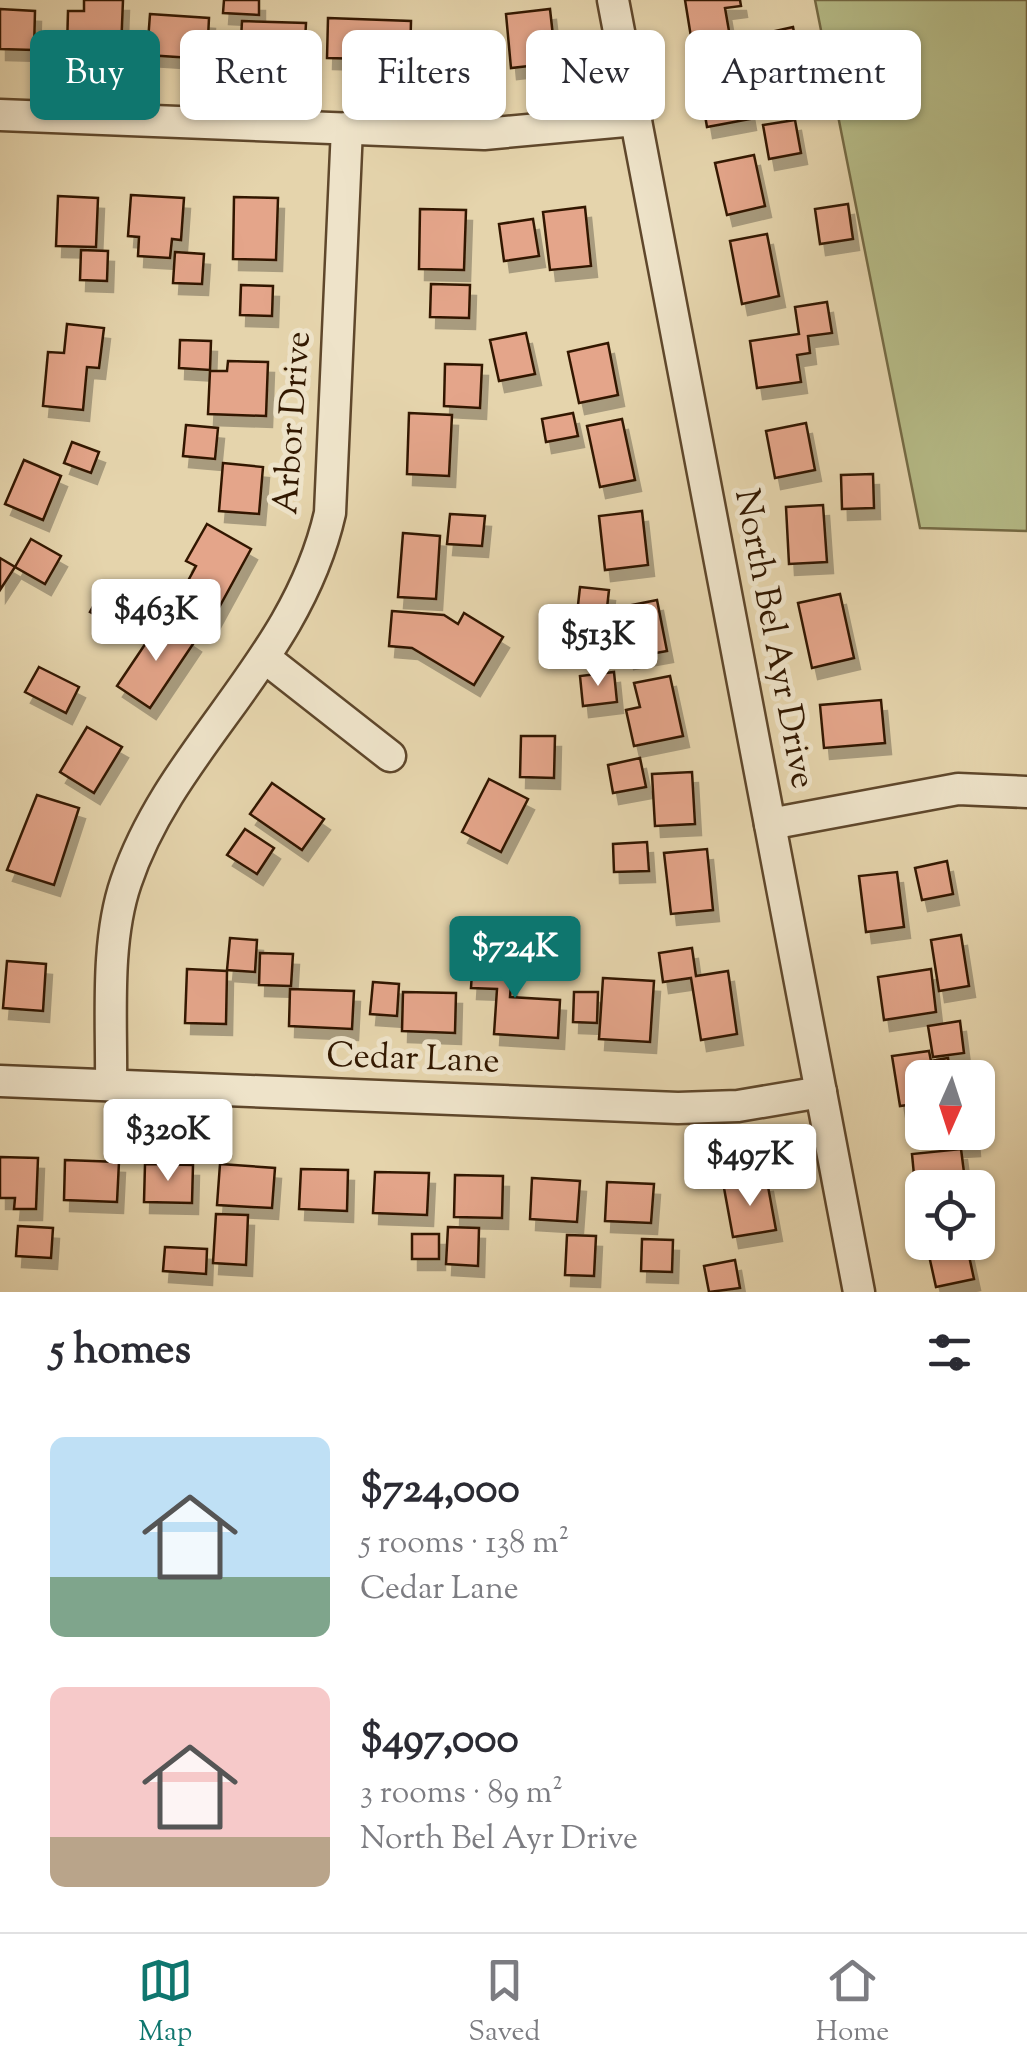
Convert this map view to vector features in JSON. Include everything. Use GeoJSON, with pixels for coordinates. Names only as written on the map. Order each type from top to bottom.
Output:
{"type":"FeatureCollection","features":[{"type":"Feature","properties":{"kind":"street","name":"North Bel Ayr Drive"},"geometry":{"type":"LineString","coordinates":[[613,0],[619,30]]}},
{"type":"Feature","properties":{"kind":"street"},"geometry":{"type":"LineString","coordinates":[[0,115],[484,134],[636,120]]}},
{"type":"Feature","properties":{"kind":"street","name":"North Bel Ayr Drive"},"geometry":{"type":"LineString","coordinates":[[636,120],[859,1292]]}},
{"type":"Feature","properties":{"kind":"street","name":"Arbor Drive"},"geometry":{"type":"LineString","coordinates":[[111,1085],[116,922],[124,886],[159,812],[308,588],[330,512],[347,128]]}},
{"type":"Feature","properties":{"kind":"street"},"geometry":{"type":"LineString","coordinates":[[265,658],[390,756]]}},
{"type":"Feature","properties":{"kind":"street"},"geometry":{"type":"LineString","coordinates":[[770,824],[958,790],[1027,792]]}},
{"type":"Feature","properties":{"kind":"street","name":"Cedar Lane"},"geometry":{"type":"LineString","coordinates":[[0,1081],[678,1108],[738,1106],[822,1092]]}},
{"type":"Feature","properties":{"kind":"green space"},"geometry":{"type":"Polygon","coordinates":[[[815,0],[1027,0],[1027,531],[920,528],[839,120],[921,120],[921,30],[821,30],[815,0]]]}},
{"type":"Feature","properties":{"kind":"building"},"geometry":{"type":"Polygon","coordinates":[[[84,0],[123,0],[122,30],[67,30],[68,11],[84,11],[84,0]]]}},
{"type":"Feature","properties":{"kind":"building"},"geometry":{"type":"Polygon","coordinates":[[[224,0],[259,0],[259,15],[223,13],[224,0]]]}},
{"type":"Feature","properties":{"kind":"building"},"geometry":{"type":"Polygon","coordinates":[[[685,0],[740,0],[741,6],[725,8],[729,30],[690,30],[685,0]]]}},
{"type":"Feature","properties":{"kind":"building"},"geometry":{"type":"Polygon","coordinates":[[[0,9],[35,11],[30,50],[0,49],[0,9]]]}},
{"type":"Feature","properties":{"kind":"building"},"geometry":{"type":"Polygon","coordinates":[[[550,9],[552,30],[526,30],[526,66],[511,68],[506,14],[550,9]]]}},
{"type":"Feature","properties":{"kind":"building"},"geometry":{"type":"Polygon","coordinates":[[[150,14],[209,18],[208,30],[180,30],[180,57],[160,56],[160,30],[149,30],[150,14]]]}},
{"type":"Feature","properties":{"kind":"building"},"geometry":{"type":"Polygon","coordinates":[[[328,18],[411,21],[411,30],[342,30],[342,58],[327,58],[328,18]]]}},
{"type":"Feature","properties":{"kind":"building"},"geometry":{"type":"Polygon","coordinates":[[[242,21],[306,23],[306,30],[242,30],[242,21]]]}},
{"type":"Feature","properties":{"kind":"building"},"geometry":{"type":"Polygon","coordinates":[[[706,120],[745,120],[707,127],[706,120]]]}},
{"type":"Feature","properties":{"kind":"building"},"geometry":{"type":"Polygon","coordinates":[[[795,120],[801,153],[769,159],[763,125],[795,120]]]}},
{"type":"Feature","properties":{"kind":"building"},"geometry":{"type":"Polygon","coordinates":[[[754,155],[765,206],[727,215],[715,163],[754,155]]]}},
{"type":"Feature","properties":{"kind":"building"},"geometry":{"type":"Polygon","coordinates":[[[131,195],[184,198],[181,240],[172,239],[170,258],[138,256],[139,237],[128,236],[131,195]]]}},
{"type":"Feature","properties":{"kind":"building"},"geometry":{"type":"Polygon","coordinates":[[[58,196],[98,198],[96,247],[56,246],[58,196]]]}},
{"type":"Feature","properties":{"kind":"building"},"geometry":{"type":"Polygon","coordinates":[[[234,197],[278,198],[276,260],[233,259],[234,197]]]}},
{"type":"Feature","properties":{"kind":"building"},"geometry":{"type":"Polygon","coordinates":[[[848,204],[853,239],[820,244],[815,209],[848,204]]]}},
{"type":"Feature","properties":{"kind":"building"},"geometry":{"type":"Polygon","coordinates":[[[585,207],[591,266],[550,270],[543,212],[585,207]]]}},
{"type":"Feature","properties":{"kind":"building"},"geometry":{"type":"Polygon","coordinates":[[[420,209],[466,210],[464,270],[419,269],[420,209]]]}},
{"type":"Feature","properties":{"kind":"building"},"geometry":{"type":"Polygon","coordinates":[[[533,219],[539,256],[504,261],[499,224],[533,219]]]}},
{"type":"Feature","properties":{"kind":"building"},"geometry":{"type":"Polygon","coordinates":[[[767,234],[779,296],[742,304],[730,241],[767,234]]]}},
{"type":"Feature","properties":{"kind":"building"},"geometry":{"type":"Polygon","coordinates":[[[81,250],[108,251],[107,281],[80,280],[81,250]]]}},
{"type":"Feature","properties":{"kind":"building"},"geometry":{"type":"Polygon","coordinates":[[[175,252],[204,254],[202,284],[173,283],[175,252]]]}},
{"type":"Feature","properties":{"kind":"building"},"geometry":{"type":"Polygon","coordinates":[[[431,284],[470,285],[469,318],[430,317],[431,284]]]}},
{"type":"Feature","properties":{"kind":"building"},"geometry":{"type":"Polygon","coordinates":[[[241,285],[273,286],[272,316],[240,315],[241,285]]]}},
{"type":"Feature","properties":{"kind":"building"},"geometry":{"type":"Polygon","coordinates":[[[827,302],[832,333],[808,336],[810,353],[797,355],[801,382],[757,388],[750,341],[799,334],[795,307],[827,302]]]}},
{"type":"Feature","properties":{"kind":"building"},"geometry":{"type":"Polygon","coordinates":[[[67,324],[104,328],[99,368],[87,367],[83,410],[43,406],[48,352],[64,353],[67,324]]]}},
{"type":"Feature","properties":{"kind":"building"},"geometry":{"type":"Polygon","coordinates":[[[526,333],[535,374],[499,381],[490,340],[526,333]]]}},
{"type":"Feature","properties":{"kind":"building"},"geometry":{"type":"Polygon","coordinates":[[[180,340],[211,341],[210,370],[179,368],[180,340]]]}},
{"type":"Feature","properties":{"kind":"building"},"geometry":{"type":"Polygon","coordinates":[[[608,343],[618,395],[579,403],[568,352],[608,343]]]}},
{"type":"Feature","properties":{"kind":"building"},"geometry":{"type":"Polygon","coordinates":[[[228,361],[268,362],[266,416],[208,414],[210,371],[227,371],[228,361]]]}},
{"type":"Feature","properties":{"kind":"building"},"geometry":{"type":"Polygon","coordinates":[[[445,364],[482,365],[480,408],[444,406],[445,364]]]}},
{"type":"Feature","properties":{"kind":"building"},"geometry":{"type":"Polygon","coordinates":[[[409,413],[452,415],[449,476],[407,474],[409,413]]]}},
{"type":"Feature","properties":{"kind":"building"},"geometry":{"type":"Polygon","coordinates":[[[573,413],[578,436],[546,442],[542,419],[573,413]]]}},
{"type":"Feature","properties":{"kind":"building"},"geometry":{"type":"Polygon","coordinates":[[[622,419],[635,480],[600,487],[587,426],[622,419]]]}},
{"type":"Feature","properties":{"kind":"building"},"geometry":{"type":"Polygon","coordinates":[[[806,423],[815,470],[775,478],[766,431],[806,423]]]}},
{"type":"Feature","properties":{"kind":"building"},"geometry":{"type":"Polygon","coordinates":[[[186,425],[218,428],[215,459],[183,456],[186,425]]]}},
{"type":"Feature","properties":{"kind":"building"},"geometry":{"type":"Polygon","coordinates":[[[72,442],[99,452],[91,473],[64,463],[72,442]]]}},
{"type":"Feature","properties":{"kind":"building"},"geometry":{"type":"Polygon","coordinates":[[[24,460],[61,476],[43,520],[5,504],[24,460]]]}},
{"type":"Feature","properties":{"kind":"building"},"geometry":{"type":"Polygon","coordinates":[[[223,463],[263,467],[259,514],[219,511],[223,463]]]}},
{"type":"Feature","properties":{"kind":"building"},"geometry":{"type":"Polygon","coordinates":[[[873,474],[874,508],[842,509],[841,475],[873,474]]]}},
{"type":"Feature","properties":{"kind":"building"},"geometry":{"type":"Polygon","coordinates":[[[823,505],[827,562],[789,564],[786,507],[823,505]]]}},
{"type":"Feature","properties":{"kind":"building"},"geometry":{"type":"Polygon","coordinates":[[[642,511],[648,565],[605,570],[599,516],[642,511]]]}},
{"type":"Feature","properties":{"kind":"building"},"geometry":{"type":"Polygon","coordinates":[[[450,514],[485,516],[482,546],[447,544],[450,514]]]}},
{"type":"Feature","properties":{"kind":"building"},"geometry":{"type":"Polygon","coordinates":[[[207,524],[251,549],[210,624],[175,605],[196,566],[186,561],[207,524]]]}},
{"type":"Feature","properties":{"kind":"building"},"geometry":{"type":"Polygon","coordinates":[[[403,533],[440,536],[436,599],[398,597],[403,533]]]}},
{"type":"Feature","properties":{"kind":"building"},"geometry":{"type":"Polygon","coordinates":[[[31,539],[61,556],[45,584],[15,567],[31,539]]]}},
{"type":"Feature","properties":{"kind":"building"},"geometry":{"type":"Polygon","coordinates":[[[0,558],[15,567],[0,590],[0,558]]]}},
{"type":"Feature","properties":{"kind":"building"},"geometry":{"type":"Polygon","coordinates":[[[104,586],[132,601],[118,627],[90,612],[104,586]]]}},
{"type":"Feature","properties":{"kind":"building"},"geometry":{"type":"Polygon","coordinates":[[[580,587],[609,590],[606,617],[577,614],[580,587]]]}},
{"type":"Feature","properties":{"kind":"building"},"geometry":{"type":"Polygon","coordinates":[[[840,594],[854,658],[812,668],[798,603],[840,594]]]}},
{"type":"Feature","properties":{"kind":"building"},"geometry":{"type":"Polygon","coordinates":[[[657,600],[667,651],[628,658],[617,608],[657,600]]]}},
{"type":"Feature","properties":{"kind":"building"},"geometry":{"type":"Polygon","coordinates":[[[392,611],[444,615],[458,624],[464,613],[503,637],[474,685],[412,648],[389,646],[392,611]]]}},
{"type":"Feature","properties":{"kind":"building"},"geometry":{"type":"Polygon","coordinates":[[[162,619],[195,641],[150,708],[117,686],[162,619]]]}},
{"type":"Feature","properties":{"kind":"building"},"geometry":{"type":"Polygon","coordinates":[[[39,667],[79,687],[66,713],[25,692],[39,667]]]}},
{"type":"Feature","properties":{"kind":"building"},"geometry":{"type":"Polygon","coordinates":[[[614,672],[617,702],[583,706],[580,676],[614,672]]]}},
{"type":"Feature","properties":{"kind":"building"},"geometry":{"type":"Polygon","coordinates":[[[670,676],[683,736],[634,746],[626,710],[640,707],[634,683],[670,676]]]}},
{"type":"Feature","properties":{"kind":"building"},"geometry":{"type":"Polygon","coordinates":[[[881,700],[885,743],[824,748],[820,705],[881,700]]]}},
{"type":"Feature","properties":{"kind":"building"},"geometry":{"type":"Polygon","coordinates":[[[87,727],[122,747],[94,793],[60,772],[87,727]]]}},
{"type":"Feature","properties":{"kind":"building"},"geometry":{"type":"Polygon","coordinates":[[[521,736],[555,736],[554,778],[520,777],[521,736]]]}},
{"type":"Feature","properties":{"kind":"building"},"geometry":{"type":"Polygon","coordinates":[[[640,758],[646,787],[613,793],[608,765],[640,758]]]}},
{"type":"Feature","properties":{"kind":"building"},"geometry":{"type":"Polygon","coordinates":[[[692,772],[695,824],[655,826],[652,774],[692,772]]]}},
{"type":"Feature","properties":{"kind":"building"},"geometry":{"type":"Polygon","coordinates":[[[489,779],[528,799],[501,852],[462,832],[489,779]]]}},
{"type":"Feature","properties":{"kind":"building"},"geometry":{"type":"Polygon","coordinates":[[[272,783],[324,819],[302,850],[250,814],[272,783]]]}},
{"type":"Feature","properties":{"kind":"building"},"geometry":{"type":"Polygon","coordinates":[[[37,795],[79,808],[54,885],[7,870],[37,795]]]}},
{"type":"Feature","properties":{"kind":"building"},"geometry":{"type":"Polygon","coordinates":[[[245,829],[274,848],[257,874],[227,855],[245,829]]]}},
{"type":"Feature","properties":{"kind":"building"},"geometry":{"type":"Polygon","coordinates":[[[647,842],[649,871],[614,872],[613,844],[647,842]]]}},
{"type":"Feature","properties":{"kind":"building"},"geometry":{"type":"Polygon","coordinates":[[[707,849],[713,910],[671,914],[664,853],[707,849]]]}},
{"type":"Feature","properties":{"kind":"building"},"geometry":{"type":"Polygon","coordinates":[[[947,861],[953,894],[922,900],[915,868],[947,861]]]}},
{"type":"Feature","properties":{"kind":"building"},"geometry":{"type":"Polygon","coordinates":[[[897,872],[904,927],[866,932],[859,876],[897,872]]]}},
{"type":"Feature","properties":{"kind":"building"},"geometry":{"type":"Polygon","coordinates":[[[961,935],[969,986],[939,991],[931,940],[961,935]]]}},
{"type":"Feature","properties":{"kind":"building"},"geometry":{"type":"Polygon","coordinates":[[[230,938],[257,940],[255,972],[227,970],[230,938]]]}},
{"type":"Feature","properties":{"kind":"building"},"geometry":{"type":"Polygon","coordinates":[[[692,948],[696,976],[728,971],[737,1034],[701,1040],[691,978],[663,982],[659,953],[692,948]]]}},
{"type":"Feature","properties":{"kind":"building"},"geometry":{"type":"Polygon","coordinates":[[[260,953],[293,954],[291,986],[259,985],[260,953]]]}},
{"type":"Feature","properties":{"kind":"building"},"geometry":{"type":"Polygon","coordinates":[[[473,955],[513,958],[510,997],[560,1000],[558,1038],[494,1034],[497,989],[471,988],[473,955]]]}},
{"type":"Feature","properties":{"kind":"building"},"geometry":{"type":"Polygon","coordinates":[[[7,961],[46,964],[43,1011],[3,1008],[7,961]]]}},
{"type":"Feature","properties":{"kind":"building"},"geometry":{"type":"Polygon","coordinates":[[[187,969],[227,971],[226,1024],[185,1023],[187,969]]]}},
{"type":"Feature","properties":{"kind":"building"},"geometry":{"type":"Polygon","coordinates":[[[931,969],[936,1012],[884,1020],[878,977],[931,969]]]}},
{"type":"Feature","properties":{"kind":"building"},"geometry":{"type":"Polygon","coordinates":[[[603,978],[654,981],[650,1042],[599,1039],[603,978]]]}},
{"type":"Feature","properties":{"kind":"building"},"geometry":{"type":"Polygon","coordinates":[[[373,982],[399,984],[397,1016],[370,1014],[373,982]]]}},
{"type":"Feature","properties":{"kind":"building"},"geometry":{"type":"Polygon","coordinates":[[[290,989],[354,991],[352,1029],[289,1026],[290,989]]]}},
{"type":"Feature","properties":{"kind":"building"},"geometry":{"type":"Polygon","coordinates":[[[403,992],[456,993],[455,1033],[402,1031],[403,992]]]}},
{"type":"Feature","properties":{"kind":"building"},"geometry":{"type":"Polygon","coordinates":[[[574,992],[598,992],[597,1023],[573,1022],[574,992]]]}},
{"type":"Feature","properties":{"kind":"building"},"geometry":{"type":"Polygon","coordinates":[[[960,1021],[964,1053],[933,1057],[928,1026],[960,1021]]]}},
{"type":"Feature","properties":{"kind":"building"},"geometry":{"type":"Polygon","coordinates":[[[929,1051],[931,1060],[905,1060],[905,1105],[900,1106],[892,1056],[929,1051]]]}},
{"type":"Feature","properties":{"kind":"building"},"geometry":{"type":"Polygon","coordinates":[[[961,1150],[964,1170],[914,1170],[912,1154],[961,1150]]]}},
{"type":"Feature","properties":{"kind":"building"},"geometry":{"type":"Polygon","coordinates":[[[0,1157],[38,1158],[36,1209],[14,1209],[15,1198],[0,1198],[0,1157]]]}},
{"type":"Feature","properties":{"kind":"building"},"geometry":{"type":"Polygon","coordinates":[[[65,1160],[119,1162],[117,1202],[64,1200],[65,1160]]]}},
{"type":"Feature","properties":{"kind":"building"},"geometry":{"type":"Polygon","coordinates":[[[145,1164],[193,1165],[192,1203],[144,1202],[145,1164]]]}},
{"type":"Feature","properties":{"kind":"building"},"geometry":{"type":"Polygon","coordinates":[[[220,1164],[275,1168],[272,1208],[217,1205],[220,1164]]]}},
{"type":"Feature","properties":{"kind":"building"},"geometry":{"type":"Polygon","coordinates":[[[301,1169],[348,1170],[347,1211],[299,1209],[301,1169]]]}},
{"type":"Feature","properties":{"kind":"building"},"geometry":{"type":"Polygon","coordinates":[[[375,1172],[429,1173],[427,1215],[373,1213],[375,1172]]]}},
{"type":"Feature","properties":{"kind":"building"},"geometry":{"type":"Polygon","coordinates":[[[455,1175],[503,1176],[502,1218],[454,1217],[455,1175]]]}},
{"type":"Feature","properties":{"kind":"building"},"geometry":{"type":"Polygon","coordinates":[[[532,1178],[580,1181],[577,1222],[530,1219],[532,1178]]]}},
{"type":"Feature","properties":{"kind":"building"},"geometry":{"type":"Polygon","coordinates":[[[767,1181],[776,1230],[733,1237],[724,1188],[767,1181]]]}},
{"type":"Feature","properties":{"kind":"building"},"geometry":{"type":"Polygon","coordinates":[[[607,1182],[654,1184],[651,1223],[605,1221],[607,1182]]]}},
{"type":"Feature","properties":{"kind":"building"},"geometry":{"type":"Polygon","coordinates":[[[216,1214],[248,1215],[246,1265],[213,1263],[216,1214]]]}},
{"type":"Feature","properties":{"kind":"building"},"geometry":{"type":"Polygon","coordinates":[[[18,1226],[53,1228],[51,1258],[16,1256],[18,1226]]]}},
{"type":"Feature","properties":{"kind":"building"},"geometry":{"type":"Polygon","coordinates":[[[448,1227],[479,1228],[478,1266],[446,1264],[448,1227]]]}},
{"type":"Feature","properties":{"kind":"building"},"geometry":{"type":"Polygon","coordinates":[[[412,1234],[439,1234],[439,1259],[412,1259],[412,1234]]]}},
{"type":"Feature","properties":{"kind":"building"},"geometry":{"type":"Polygon","coordinates":[[[567,1235],[596,1236],[594,1276],[565,1275],[567,1235]]]}},
{"type":"Feature","properties":{"kind":"building"},"geometry":{"type":"Polygon","coordinates":[[[642,1239],[673,1240],[672,1272],[641,1271],[642,1239]]]}},
{"type":"Feature","properties":{"kind":"building"},"geometry":{"type":"Polygon","coordinates":[[[165,1247],[207,1249],[206,1274],[163,1271],[165,1247]]]}},
{"type":"Feature","properties":{"kind":"building"},"geometry":{"type":"Polygon","coordinates":[[[735,1260],[740,1288],[709,1292],[704,1266],[735,1260]]]}},
{"type":"Feature","properties":{"kind":"building"},"geometry":{"type":"Polygon","coordinates":[[[930,1260],[970,1260],[974,1279],[936,1287],[930,1260]]]}}]}
